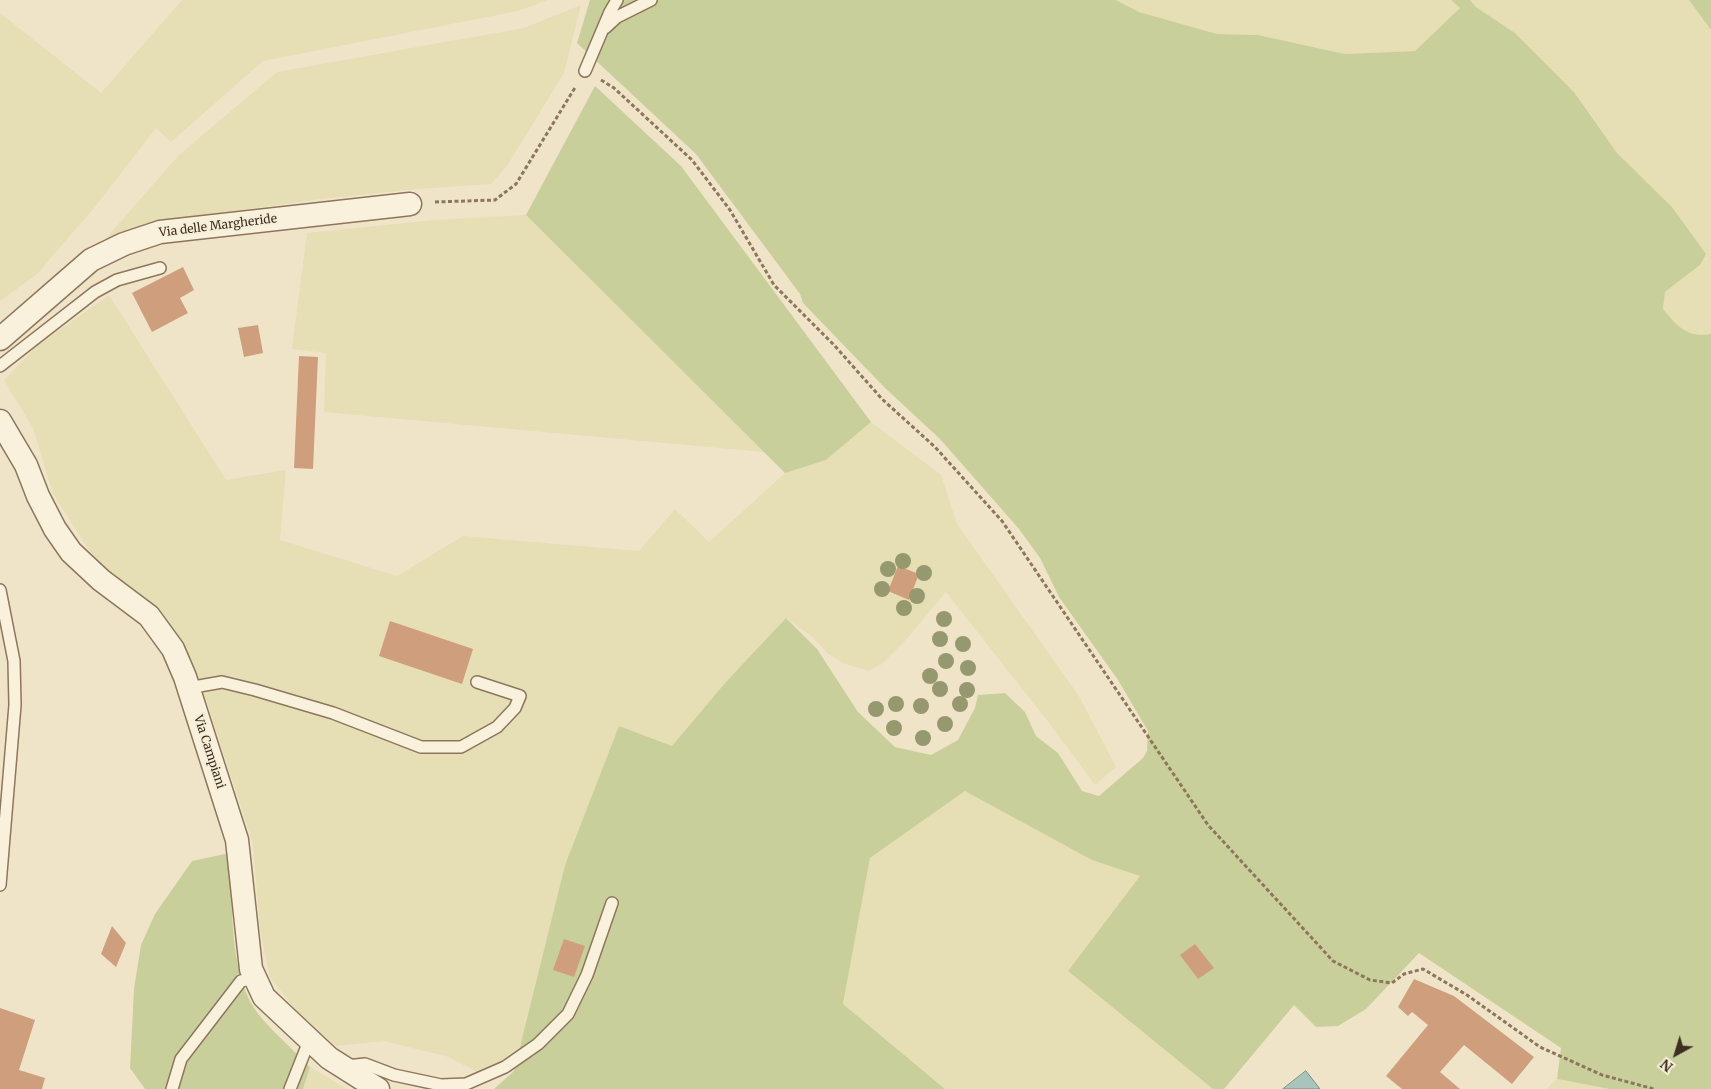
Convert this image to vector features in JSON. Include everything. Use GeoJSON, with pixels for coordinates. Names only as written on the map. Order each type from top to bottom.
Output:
{"type":"FeatureCollection","features":[{"type":"Feature","properties":{"kind":"street","name":"Via delle Margheride"},"geometry":{"type":"LineString","coordinates":[[0,339],[91,260],[124,244],[160,232],[410,204]]}},
{"type":"Feature","properties":{"kind":"street","name":"Via Campiani"},"geometry":{"type":"LineString","coordinates":[[0,421],[26,465],[38,496],[55,529],[71,552],[101,580],[149,616],[173,649],[188,688],[237,840],[251,969],[264,997],[309,1040],[341,1066],[378,1089]]}},
{"type":"Feature","properties":{"kind":"lane"},"geometry":{"type":"LineString","coordinates":[[585,71],[617,0]]}},
{"type":"Feature","properties":{"kind":"lane"},"geometry":{"type":"LineString","coordinates":[[602,31],[617,17],[651,0]]}},
{"type":"Feature","properties":{"kind":"lane"},"geometry":{"type":"LineString","coordinates":[[0,366],[94,292],[117,280],[160,268]]}},
{"type":"Feature","properties":{"kind":"lane"},"geometry":{"type":"LineString","coordinates":[[0,590],[14,661],[14,705],[0,885]]}},
{"type":"Feature","properties":{"kind":"lane"},"geometry":{"type":"LineString","coordinates":[[188,688],[222,682],[255,690],[333,712],[421,748],[461,746],[497,727],[515,708],[520,696],[478,682]]}},
{"type":"Feature","properties":{"kind":"lane"},"geometry":{"type":"LineString","coordinates":[[341,1066],[365,1064],[394,1074],[440,1085],[466,1084],[505,1067],[538,1044],[568,1014],[588,975],[612,902]]}},
{"type":"Feature","properties":{"kind":"lane"},"geometry":{"type":"LineString","coordinates":[[172,1089],[181,1059],[242,982],[256,978]]}},
{"type":"Feature","properties":{"kind":"lane"},"geometry":{"type":"LineString","coordinates":[[290,1089],[309,1040]]}},
{"type":"Feature","properties":{"kind":"path"},"geometry":{"type":"LineString","coordinates":[[410,204],[495,200],[516,184],[585,71],[614,88],[692,160],[730,210],[774,285],[882,399],[935,447],[1002,521],[1208,825],[1333,961],[1370,980],[1392,983],[1404,974],[1423,969],[1467,995],[1540,1047],[1602,1075],[1654,1089]]}},
{"type":"Feature","properties":{"kind":"shaded area"},"geometry":{"type":"Polygon","coordinates":[[[182,0],[547,0],[518,11],[263,61],[171,142],[156,128],[94,208],[36,275],[0,301],[0,13],[101,93],[182,0]]]}},
{"type":"Feature","properties":{"kind":"shaded area"},"geometry":{"type":"Polygon","coordinates":[[[1116,0],[1451,0],[1460,8],[1415,51],[1345,54],[1258,35],[1217,34],[1139,12],[1116,0]]]}},
{"type":"Feature","properties":{"kind":"shaded area"},"geometry":{"type":"Polygon","coordinates":[[[1470,0],[1689,0],[1711,30],[1711,334],[1701,336],[1680,329],[1663,309],[1665,292],[1700,265],[1705,254],[1672,207],[1617,153],[1574,92],[1515,33],[1476,7],[1470,0]]]}},
{"type":"Feature","properties":{"kind":"shaded area"},"geometry":{"type":"Polygon","coordinates":[[[581,5],[564,73],[507,166],[491,184],[417,189],[321,199],[156,222],[101,244],[179,155],[277,72],[524,28],[581,5]]]}},
{"type":"Feature","properties":{"kind":"shaded area"},"geometry":{"type":"Polygon","coordinates":[[[526,215],[764,452],[324,412],[326,353],[292,349],[307,233],[434,220],[526,215]]]}},
{"type":"Feature","properties":{"kind":"shaded area"},"geometry":{"type":"Polygon","coordinates":[[[109,295],[226,480],[286,470],[280,540],[397,576],[463,536],[639,551],[675,509],[709,542],[785,473],[826,460],[871,422],[941,475],[957,524],[1079,696],[1116,767],[1095,785],[1053,728],[946,592],[903,643],[882,664],[869,671],[843,663],[827,653],[814,638],[786,618],[725,683],[672,746],[619,727],[565,865],[514,1071],[489,1078],[446,1056],[383,1041],[336,1046],[294,1008],[270,977],[260,930],[253,844],[200,681],[183,645],[164,616],[112,574],[89,550],[53,494],[33,428],[4,380],[37,346],[109,295]]]}},
{"type":"Feature","properties":{"kind":"shaded area"},"geometry":{"type":"Polygon","coordinates":[[[965,791],[1140,876],[1068,971],[1213,1089],[945,1089],[843,1004],[870,858],[965,791]]]}},
{"type":"Feature","properties":{"kind":"shaded area"},"geometry":{"type":"Polygon","coordinates":[[[310,1067],[347,1089],[303,1089],[310,1067]]]}},
{"type":"Feature","properties":{"kind":"shaded area"},"geometry":{"type":"Polygon","coordinates":[[[1557,1079],[1610,1089],[1546,1089],[1557,1079]]]}},
{"type":"Feature","properties":{"kind":"green space"},"geometry":{"type":"Polygon","coordinates":[[[590,0],[1116,0],[1139,12],[1217,34],[1258,35],[1345,54],[1415,51],[1460,8],[1451,0],[1470,0],[1476,7],[1515,33],[1574,92],[1617,153],[1672,207],[1706,254],[1700,265],[1665,292],[1663,309],[1683,329],[1695,334],[1711,334],[1711,1089],[1610,1089],[1557,1079],[1561,1048],[1419,953],[1366,1009],[1338,1026],[1316,1027],[1294,1005],[1224,1089],[1213,1089],[1068,971],[1140,876],[1092,860],[965,791],[870,858],[843,1004],[945,1089],[494,1089],[514,1071],[565,865],[619,726],[672,746],[725,683],[786,618],[817,649],[858,712],[895,747],[931,755],[958,740],[975,708],[978,695],[1005,693],[1025,712],[1036,736],[1058,753],[1082,791],[1099,796],[1143,758],[1147,751],[1148,731],[1118,680],[1059,597],[1040,558],[1019,529],[940,439],[885,388],[803,303],[800,294],[696,154],[577,43],[590,0]]]}},
{"type":"Feature","properties":{"kind":"green space"},"geometry":{"type":"Polygon","coordinates":[[[1689,0],[1711,0],[1711,30],[1689,0]]]}},
{"type":"Feature","properties":{"kind":"green space"},"geometry":{"type":"Polygon","coordinates":[[[595,86],[681,166],[871,422],[826,460],[785,473],[526,215],[595,86]]]}},
{"type":"Feature","properties":{"kind":"green space"},"geometry":{"type":"Polygon","coordinates":[[[230,853],[233,933],[240,973],[246,991],[259,1015],[310,1067],[303,1089],[145,1089],[130,1068],[134,989],[141,945],[155,914],[192,861],[230,853]]]}},
{"type":"Feature","properties":{"kind":"water"},"geometry":{"type":"Polygon","coordinates":[[[1306,1071],[1320,1089],[1283,1089],[1306,1071]]]}},
{"type":"Feature","properties":{"kind":"building"},"geometry":{"type":"Polygon","coordinates":[[[183,267],[194,290],[180,298],[188,313],[152,332],[132,293],[183,267]]]}},
{"type":"Feature","properties":{"kind":"building"},"geometry":{"type":"Polygon","coordinates":[[[258,325],[263,353],[244,357],[238,328],[258,325]]]}},
{"type":"Feature","properties":{"kind":"building"},"geometry":{"type":"Polygon","coordinates":[[[299,356],[318,357],[313,469],[294,468],[299,356]]]}},
{"type":"Feature","properties":{"kind":"building"},"geometry":{"type":"Polygon","coordinates":[[[898,566],[919,574],[909,600],[888,591],[898,566]]]}},
{"type":"Feature","properties":{"kind":"building"},"geometry":{"type":"Polygon","coordinates":[[[390,621],[473,649],[462,684],[379,656],[390,621]]]}},
{"type":"Feature","properties":{"kind":"building"},"geometry":{"type":"Polygon","coordinates":[[[112,926],[126,943],[116,967],[101,954],[112,926]]]}},
{"type":"Feature","properties":{"kind":"building"},"geometry":{"type":"Polygon","coordinates":[[[564,939],[585,946],[574,977],[553,970],[564,939]]]}},
{"type":"Feature","properties":{"kind":"building"},"geometry":{"type":"Polygon","coordinates":[[[1195,944],[1214,968],[1198,979],[1180,955],[1195,944]]]}},
{"type":"Feature","properties":{"kind":"building"},"geometry":{"type":"Polygon","coordinates":[[[1414,979],[1454,996],[1534,1057],[1512,1084],[1464,1045],[1440,1072],[1460,1089],[1402,1089],[1386,1076],[1428,1025],[1412,1012],[1408,1016],[1398,1007],[1414,979]]]}},
{"type":"Feature","properties":{"kind":"building"},"geometry":{"type":"Polygon","coordinates":[[[0,1008],[35,1020],[19,1070],[45,1078],[42,1089],[0,1089],[0,1008]]]}}]}
